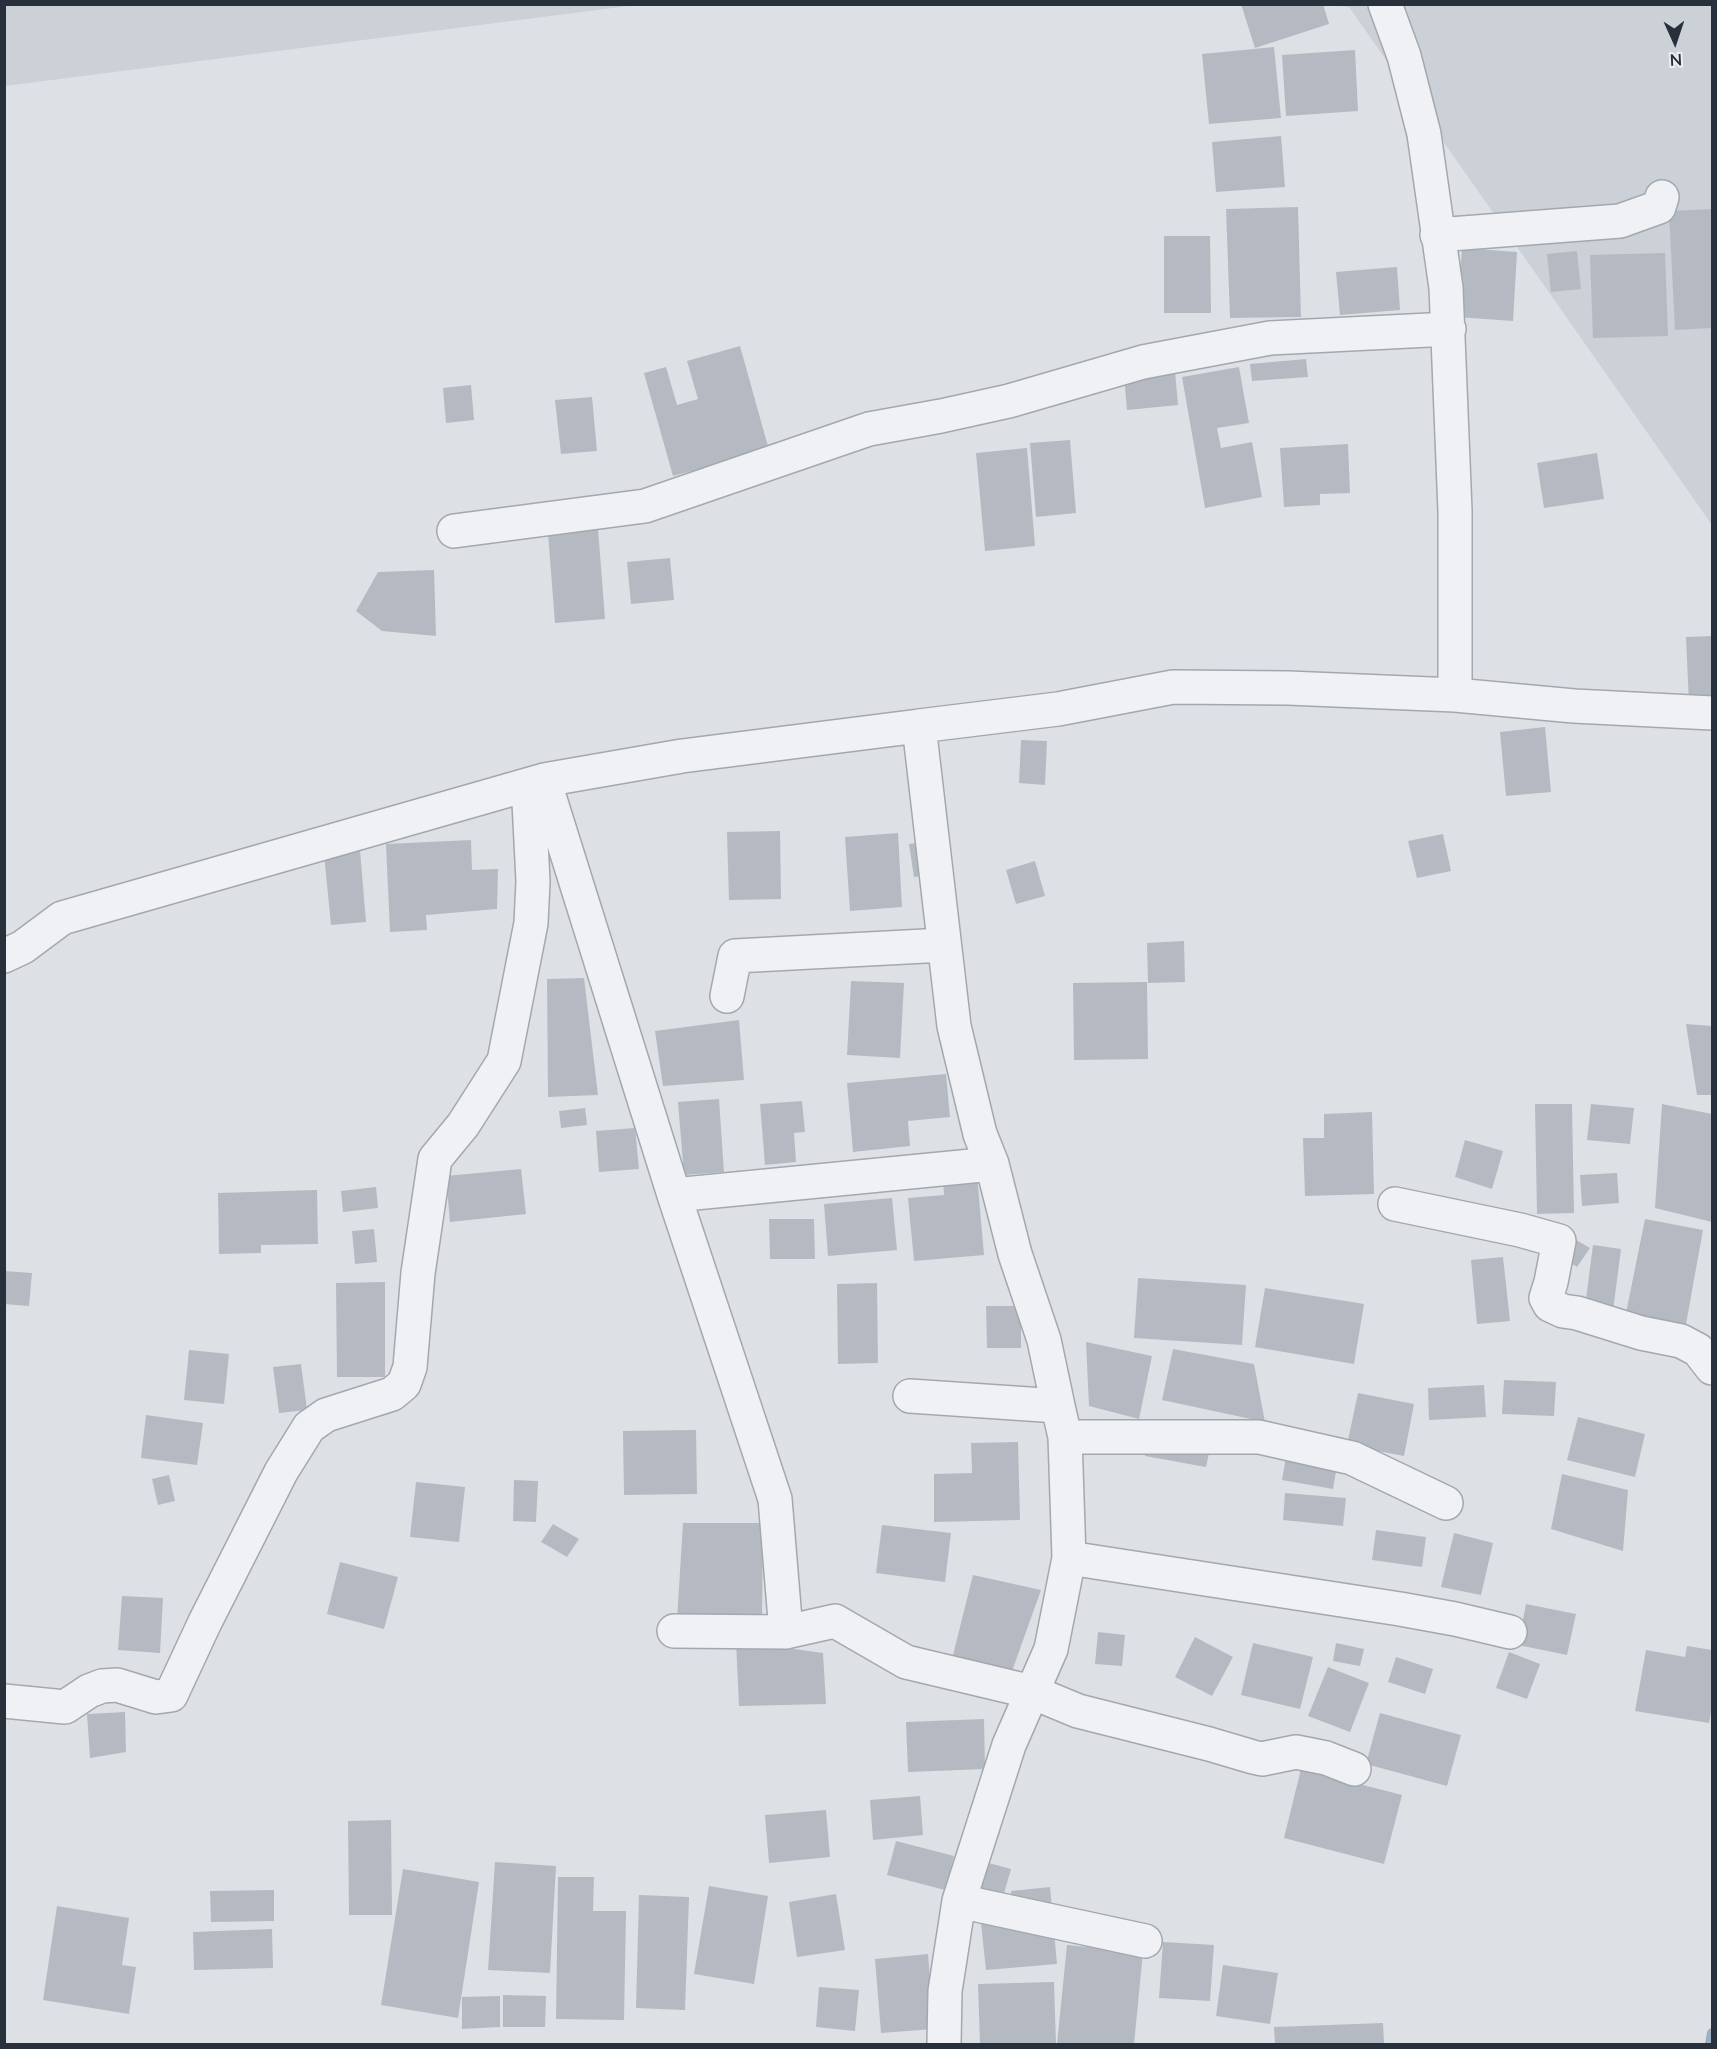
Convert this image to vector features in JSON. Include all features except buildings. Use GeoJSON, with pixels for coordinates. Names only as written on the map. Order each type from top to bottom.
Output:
{"type":"FeatureCollection","features":[{"type":"Feature","properties":{"kind":"street"},"geometry":{"type":"LineString","coordinates":[[1385,4],[1404,56],[1424,134],[1446,288],[1455,511],[1455,695]]}},
{"type":"Feature","properties":{"kind":"street"},"geometry":{"type":"LineString","coordinates":[[1437,235],[1620,221],[1659,207],[1662,197]]}},
{"type":"Feature","properties":{"kind":"street"},"geometry":{"type":"LineString","coordinates":[[454,531],[645,506],[869,429],[1009,401],[1143,362],[1270,338],[1449,329]]}},
{"type":"Feature","properties":{"kind":"street"},"geometry":{"type":"LineString","coordinates":[[4,956],[23,947],[62,918],[544,780],[682,756],[1058,709],[1173,687],[1288,688],[1455,695],[1574,706],[1713,713]]}},
{"type":"Feature","properties":{"kind":"street"},"geometry":{"type":"LineString","coordinates":[[919,726],[954,1026],[980,1134],[992,1164],[1015,1254],[1044,1340],[1061,1422],[1069,1558],[1051,1649],[1009,1745],[959,1901],[945,1991],[944,2044]]}},
{"type":"Feature","properties":{"kind":"street"},"geometry":{"type":"LineString","coordinates":[[544,780],[674,1195],[775,1499],[786,1632]]}},
{"type":"Feature","properties":{"kind":"street"},"geometry":{"type":"LineString","coordinates":[[4,1701],[65,1707],[89,1691],[102,1686],[117,1685],[156,1697],[171,1695],[205,1622],[281,1472],[309,1427],[326,1415],[392,1394],[404,1383],[410,1368],[418,1273],[435,1159],[463,1125],[504,1061],[531,923],[533,881],[529,802],[544,780]]}},
{"type":"Feature","properties":{"kind":"street"},"geometry":{"type":"LineString","coordinates":[[727,996],[735,956],[944,945]]}},
{"type":"Feature","properties":{"kind":"street"},"geometry":{"type":"LineString","coordinates":[[674,1195],[992,1164]]}},
{"type":"Feature","properties":{"kind":"street"},"geometry":{"type":"LineString","coordinates":[[1395,1204],[1520,1230],[1559,1241],[1546,1298],[1550,1305],[1563,1311],[1577,1313],[1641,1333],[1681,1341],[1698,1350],[1713,1368]]}},
{"type":"Feature","properties":{"kind":"street"},"geometry":{"type":"LineString","coordinates":[[910,1396],[1061,1422],[1260,1437],[1352,1458],[1446,1503]]}},
{"type":"Feature","properties":{"kind":"street"},"geometry":{"type":"LineString","coordinates":[[1069,1558],[1400,1609],[1510,1632]]}},
{"type":"Feature","properties":{"kind":"street"},"geometry":{"type":"LineString","coordinates":[[674,1631],[786,1632],[835,1621],[906,1662],[1032,1692],[1078,1711],[1253,1757],[1272,1758],[1290,1752],[1307,1754],[1326,1758],[1354,1769]]}},
{"type":"Feature","properties":{"kind":"street"},"geometry":{"type":"LineString","coordinates":[[959,1901],[1145,1941]]}},
{"type":"Feature","properties":{"kind":"shaded area"},"geometry":{"type":"Polygon","coordinates":[[[5,4],[636,4],[636,5],[5,86],[5,4]]]}},
{"type":"Feature","properties":{"kind":"shaded area"},"geometry":{"type":"Polygon","coordinates":[[[1328,5],[1712,5],[1712,525],[1349,7],[1328,5]]]}},
{"type":"Feature","properties":{"kind":"waterway"},"geometry":{"type":"LineString","coordinates":[[1710,2044],[1712,2033]]}}]}
